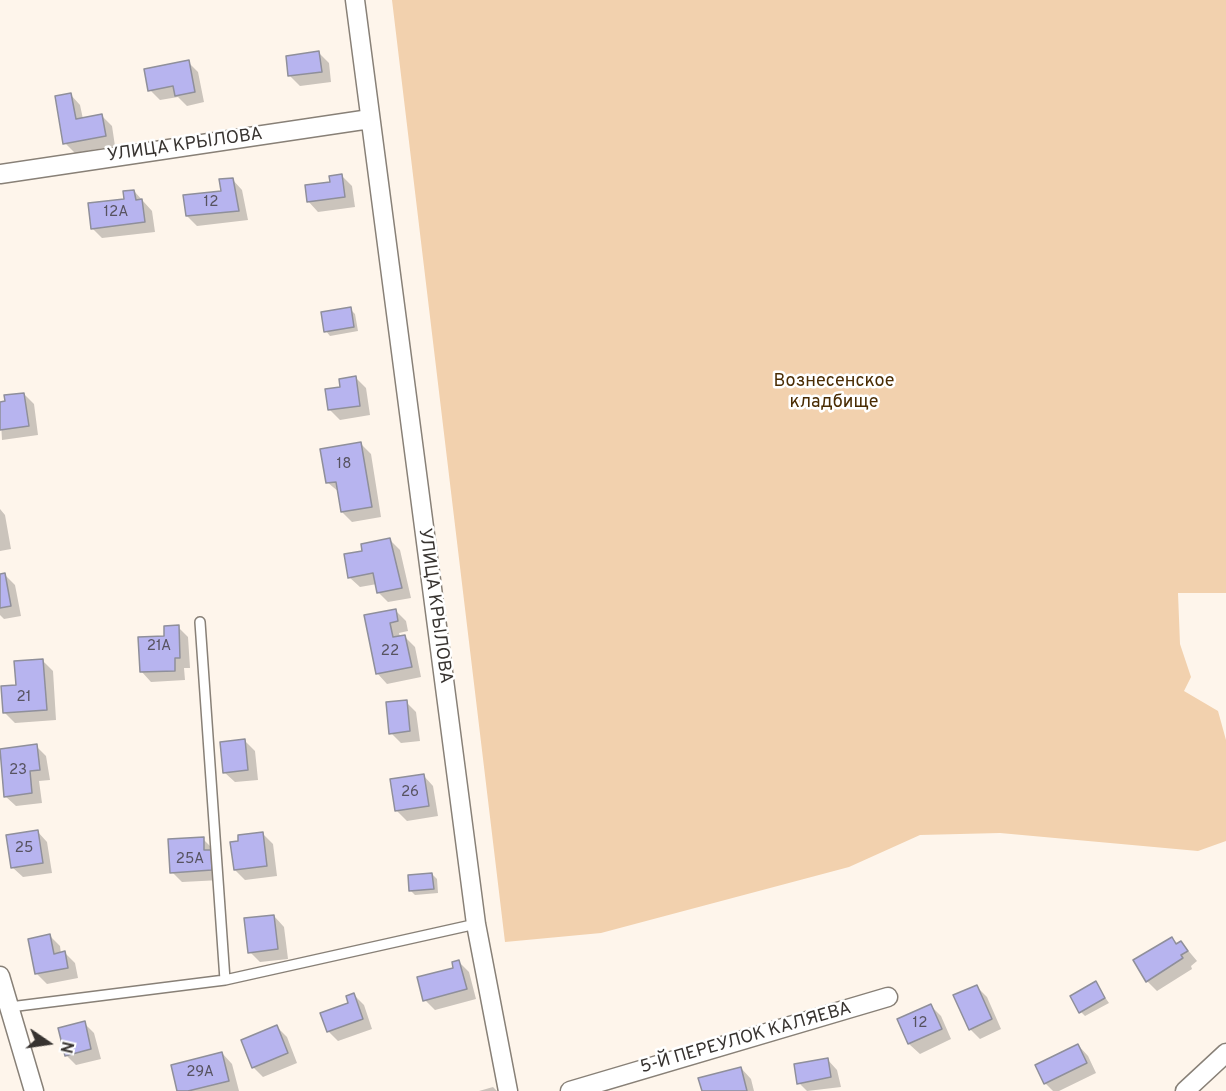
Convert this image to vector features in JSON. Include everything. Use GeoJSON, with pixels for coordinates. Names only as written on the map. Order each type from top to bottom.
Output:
{"type":"FeatureCollection","features":[{"type":"Feature","properties":{"kind":"street","name":"УЛИЦА КРЫЛОВА"},"geometry":{"type":"LineString","coordinates":[[355,0],[476,924],[508,1091]]}},
{"type":"Feature","properties":{"kind":"street","name":"УЛИЦА КРЫЛОВА"},"geometry":{"type":"LineString","coordinates":[[0,174],[370,119]]}},
{"type":"Feature","properties":{"kind":"street"},"geometry":{"type":"LineString","coordinates":[[0,976],[34,1091]]}},
{"type":"Feature","properties":{"kind":"street","name":"5-Й ПЕРЕУЛОК КАЛЯЕВА"},"geometry":{"type":"LineString","coordinates":[[570,1091],[888,997]]}},
{"type":"Feature","properties":{"kind":"street"},"geometry":{"type":"LineString","coordinates":[[1185,1091],[1226,1053]]}},
{"type":"Feature","properties":{"kind":"lane"},"geometry":{"type":"LineString","coordinates":[[200,622],[225,980]]}},
{"type":"Feature","properties":{"kind":"lane"},"geometry":{"type":"LineString","coordinates":[[10,1007],[225,980],[476,924]]}},
{"type":"Feature","properties":{"kind":"green space","name":"Вознесенское кладбище"},"geometry":{"type":"Polygon","coordinates":[[[392,0],[1226,0],[1226,593],[1178,593],[1180,644],[1191,677],[1184,691],[1218,711],[1226,740],[1226,841],[1198,851],[1000,833],[920,835],[849,867],[601,933],[505,942],[392,0]]]}},
{"type":"Feature","properties":{"kind":"building"},"geometry":{"type":"Polygon","coordinates":[[[319,51],[322,72],[288,76],[286,56],[319,51]]]}},
{"type":"Feature","properties":{"kind":"building"},"geometry":{"type":"Polygon","coordinates":[[[189,60],[195,92],[175,96],[173,86],[148,91],[144,69],[189,60]]]}},
{"type":"Feature","properties":{"kind":"building"},"geometry":{"type":"Polygon","coordinates":[[[71,93],[76,119],[102,114],[106,136],[63,144],[55,96],[71,93]]]}},
{"type":"Feature","properties":{"kind":"building"},"geometry":{"type":"Polygon","coordinates":[[[342,174],[345,197],[307,202],[305,185],[330,182],[329,176],[342,174]]]}},
{"type":"Feature","properties":{"kind":"building"},"geometry":{"type":"Polygon","coordinates":[[[233,178],[239,211],[186,216],[183,195],[221,191],[219,179],[233,178]]]}},
{"type":"Feature","properties":{"kind":"building"},"geometry":{"type":"Polygon","coordinates":[[[134,190],[136,200],[142,199],[145,222],[91,229],[88,203],[124,199],[123,191],[134,190]]]}},
{"type":"Feature","properties":{"kind":"building"},"geometry":{"type":"Polygon","coordinates":[[[351,307],[354,327],[324,332],[321,312],[351,307]]]}},
{"type":"Feature","properties":{"kind":"building"},"geometry":{"type":"Polygon","coordinates":[[[356,376],[360,406],[328,410],[325,389],[340,387],[339,379],[356,376]]]}},
{"type":"Feature","properties":{"kind":"building"},"geometry":{"type":"Polygon","coordinates":[[[24,393],[29,426],[0,430],[0,402],[5,401],[4,395],[24,393]]]}},
{"type":"Feature","properties":{"kind":"building"},"geometry":{"type":"Polygon","coordinates":[[[361,442],[372,507],[341,512],[336,482],[326,483],[320,449],[361,442]]]}},
{"type":"Feature","properties":{"kind":"building"},"geometry":{"type":"Polygon","coordinates":[[[390,538],[402,588],[377,593],[373,573],[348,578],[344,554],[362,551],[361,544],[390,538]]]}},
{"type":"Feature","properties":{"kind":"building"},"geometry":{"type":"Polygon","coordinates":[[[5,573],[11,606],[0,608],[0,574],[5,573]]]}},
{"type":"Feature","properties":{"kind":"building"},"geometry":{"type":"Polygon","coordinates":[[[396,609],[398,621],[390,623],[393,637],[405,635],[412,667],[376,674],[364,615],[396,609]]]}},
{"type":"Feature","properties":{"kind":"building"},"geometry":{"type":"Polygon","coordinates":[[[179,625],[180,658],[175,658],[175,671],[140,672],[138,637],[164,636],[164,626],[179,625]]]}},
{"type":"Feature","properties":{"kind":"building"},"geometry":{"type":"Polygon","coordinates":[[[43,659],[47,710],[3,713],[1,686],[16,685],[14,661],[43,659]]]}},
{"type":"Feature","properties":{"kind":"building"},"geometry":{"type":"Polygon","coordinates":[[[407,700],[410,731],[389,734],[386,702],[407,700]]]}},
{"type":"Feature","properties":{"kind":"building"},"geometry":{"type":"Polygon","coordinates":[[[245,739],[248,770],[223,773],[220,742],[245,739]]]}},
{"type":"Feature","properties":{"kind":"building"},"geometry":{"type":"Polygon","coordinates":[[[37,744],[40,770],[30,771],[32,793],[4,797],[0,749],[37,744]]]}},
{"type":"Feature","properties":{"kind":"building"},"geometry":{"type":"Polygon","coordinates":[[[424,774],[429,806],[395,811],[390,779],[424,774]]]}},
{"type":"Feature","properties":{"kind":"building"},"geometry":{"type":"Polygon","coordinates":[[[38,830],[43,863],[11,868],[6,835],[38,830]]]}},
{"type":"Feature","properties":{"kind":"building"},"geometry":{"type":"Polygon","coordinates":[[[263,832],[267,866],[234,870],[230,842],[238,841],[238,835],[263,832]]]}},
{"type":"Feature","properties":{"kind":"building"},"geometry":{"type":"Polygon","coordinates":[[[204,837],[204,850],[211,850],[212,870],[170,873],[168,839],[204,837]]]}},
{"type":"Feature","properties":{"kind":"building"},"geometry":{"type":"Polygon","coordinates":[[[432,873],[434,889],[409,891],[408,875],[432,873]]]}},
{"type":"Feature","properties":{"kind":"building"},"geometry":{"type":"Polygon","coordinates":[[[274,915],[278,949],[248,953],[244,918],[274,915]]]}},
{"type":"Feature","properties":{"kind":"building"},"geometry":{"type":"Polygon","coordinates":[[[50,934],[54,954],[65,951],[68,968],[35,974],[28,939],[50,934]]]}},
{"type":"Feature","properties":{"kind":"building"},"geometry":{"type":"Polygon","coordinates":[[[1172,937],[1176,944],[1181,941],[1188,951],[1181,955],[1183,958],[1146,982],[1133,960],[1172,937]]]}},
{"type":"Feature","properties":{"kind":"building"},"geometry":{"type":"Polygon","coordinates":[[[459,960],[467,989],[423,1001],[417,977],[453,968],[452,962],[459,960]]]}},
{"type":"Feature","properties":{"kind":"building"},"geometry":{"type":"Polygon","coordinates":[[[1096,981],[1105,998],[1079,1013],[1070,996],[1096,981]]]}},
{"type":"Feature","properties":{"kind":"building"},"geometry":{"type":"Polygon","coordinates":[[[977,985],[992,1019],[969,1030],[953,995],[977,985]]]}},
{"type":"Feature","properties":{"kind":"building"},"geometry":{"type":"Polygon","coordinates":[[[354,993],[363,1019],[327,1032],[320,1013],[348,1003],[346,996],[354,993]]]}},
{"type":"Feature","properties":{"kind":"building"},"geometry":{"type":"Polygon","coordinates":[[[931,1004],[942,1029],[908,1044],[897,1019],[931,1004]]]}},
{"type":"Feature","properties":{"kind":"building"},"geometry":{"type":"Polygon","coordinates":[[[85,1021],[91,1049],[65,1056],[58,1028],[85,1021]]]}},
{"type":"Feature","properties":{"kind":"building"},"geometry":{"type":"Polygon","coordinates":[[[277,1025],[288,1053],[252,1068],[241,1040],[277,1025]]]}},
{"type":"Feature","properties":{"kind":"building"},"geometry":{"type":"Polygon","coordinates":[[[1078,1044],[1087,1063],[1044,1084],[1035,1065],[1078,1044]]]}},
{"type":"Feature","properties":{"kind":"building"},"geometry":{"type":"Polygon","coordinates":[[[222,1052],[229,1081],[188,1091],[177,1091],[171,1065],[222,1052]]]}},
{"type":"Feature","properties":{"kind":"building"},"geometry":{"type":"Polygon","coordinates":[[[828,1058],[831,1077],[797,1084],[794,1064],[828,1058]]]}},
{"type":"Feature","properties":{"kind":"building"},"geometry":{"type":"Polygon","coordinates":[[[741,1067],[747,1091],[702,1091],[698,1078],[741,1067]]]}}]}
